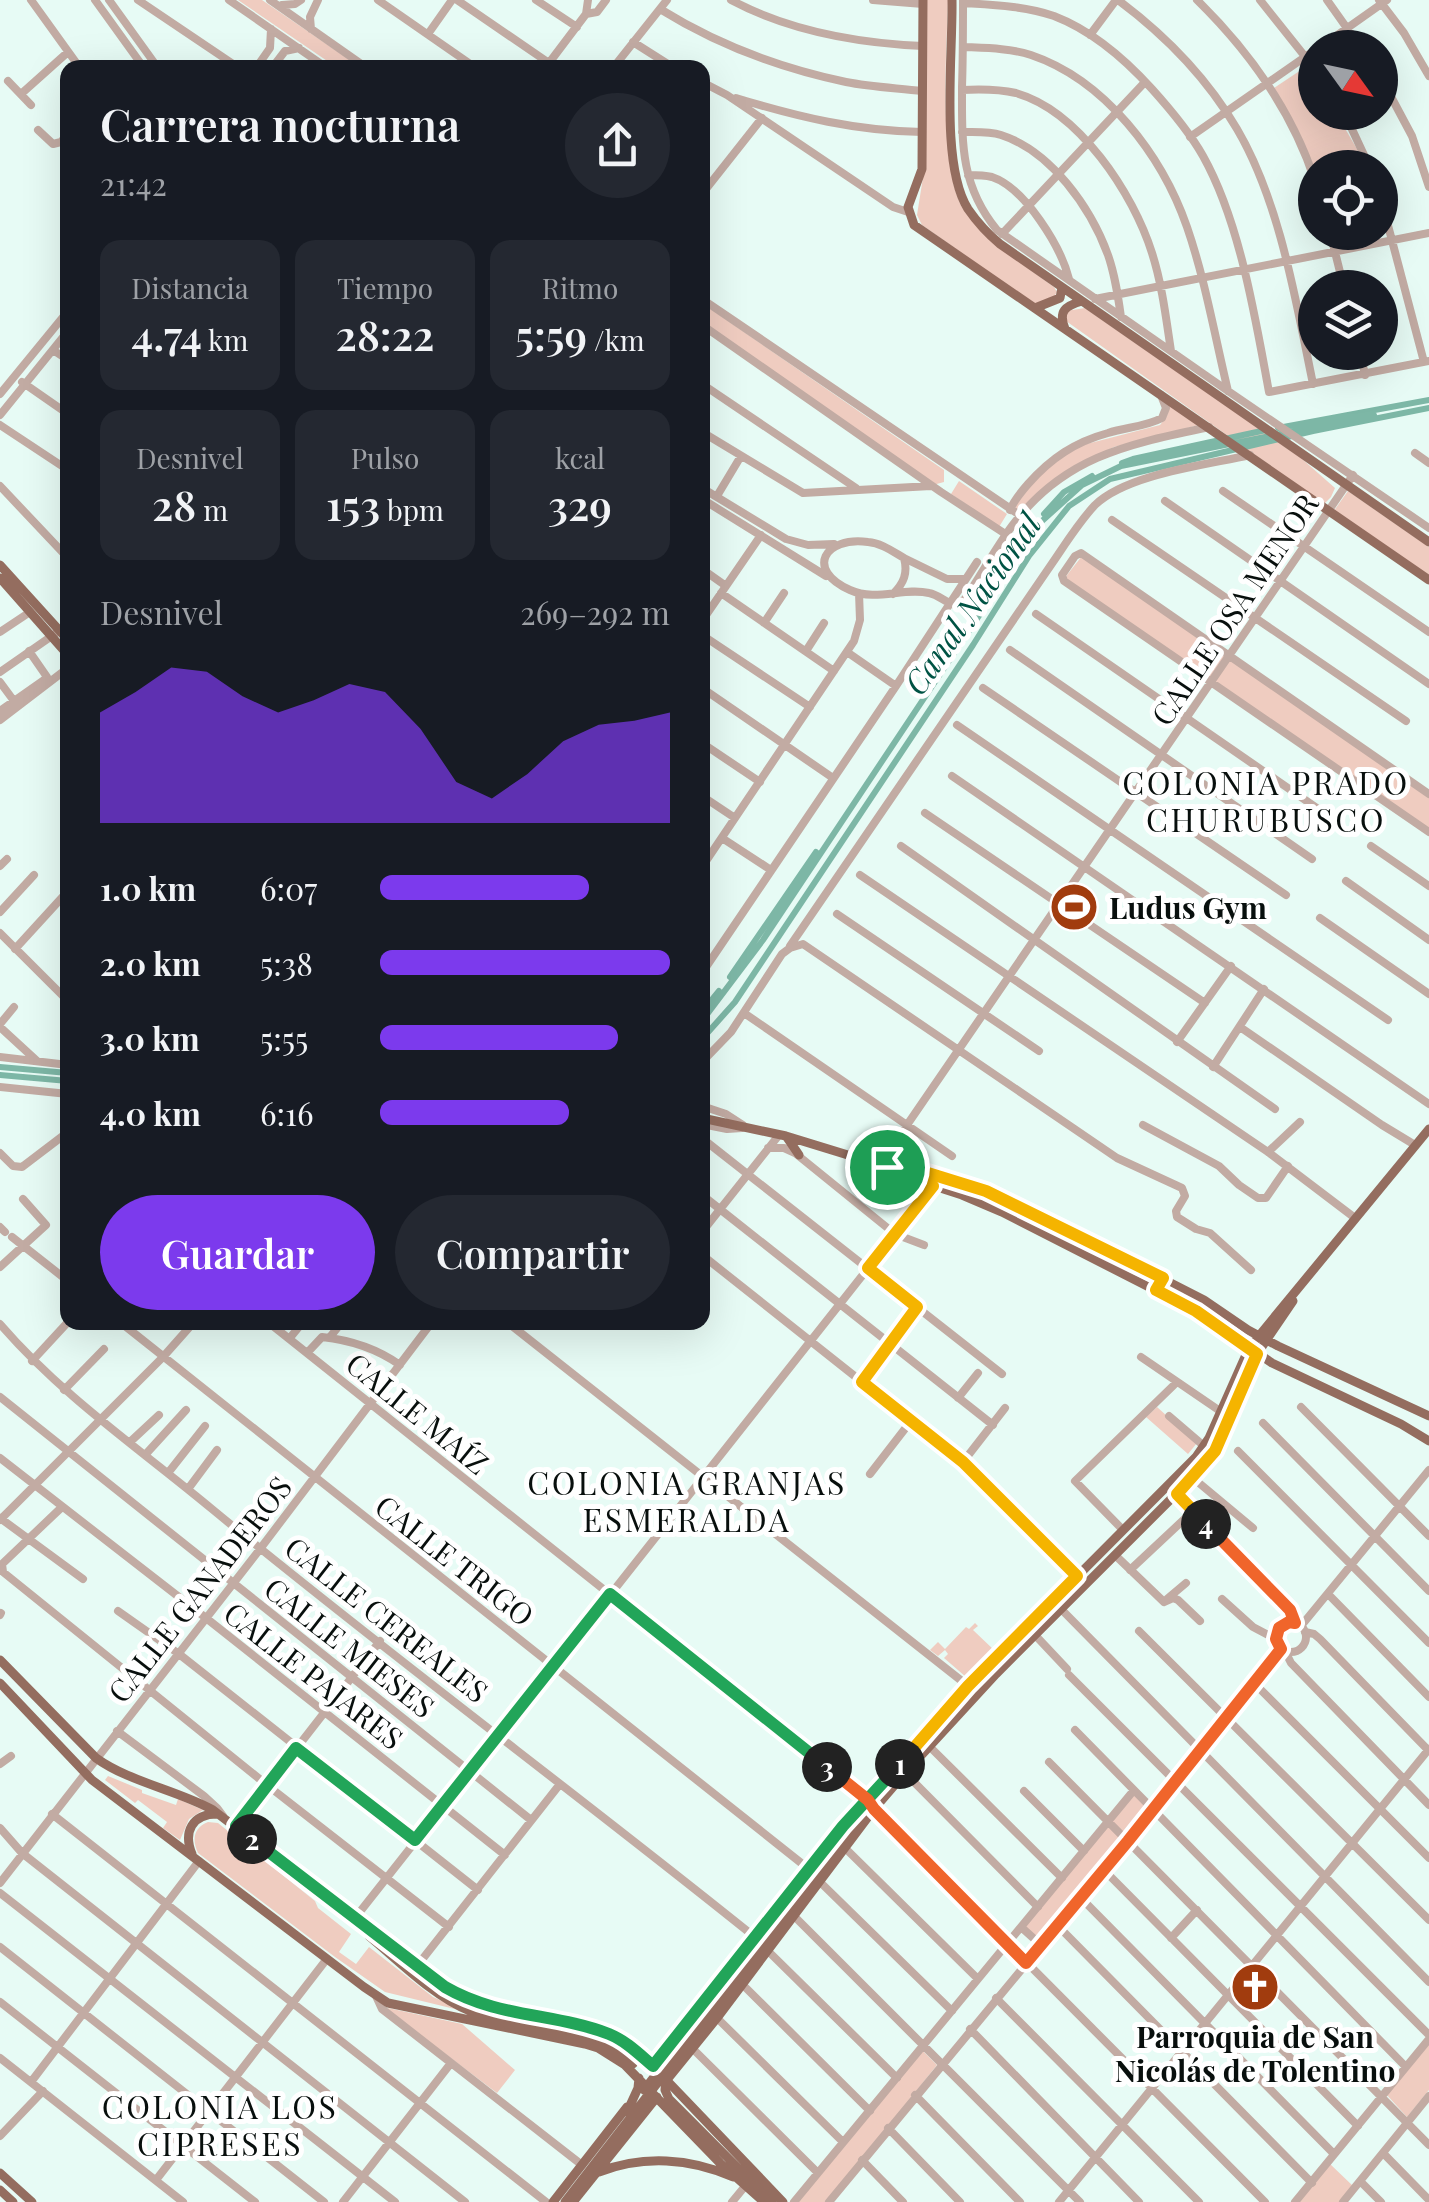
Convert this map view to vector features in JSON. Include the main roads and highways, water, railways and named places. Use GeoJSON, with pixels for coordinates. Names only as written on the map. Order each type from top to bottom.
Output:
{"type":"FeatureCollection","features":[{"type":"Feature","properties":{"kind":"main road"},"geometry":{"type":"LineString","coordinates":[[959,1],[952,158],[966,207],[1000,244],[1066,283],[1082,302],[1429,542]]}},
{"type":"Feature","properties":{"kind":"main road"},"geometry":{"type":"LineString","coordinates":[[923,2],[922,168],[908,212],[914,225],[1429,580]]}},
{"type":"Feature","properties":{"kind":"main road"},"geometry":{"type":"LineString","coordinates":[[1034,308],[1056,302],[1066,283]]}},
{"type":"Feature","properties":{"kind":"main road"},"geometry":{"type":"LineString","coordinates":[[1065,329],[1062,312],[1082,302]]}},
{"type":"Feature","properties":{"kind":"main road"},"geometry":{"type":"LineString","coordinates":[[0,562],[60,634]]}},
{"type":"Feature","properties":{"kind":"main road"},"geometry":{"type":"LineString","coordinates":[[0,578],[30,612],[60,634]]}},
{"type":"Feature","properties":{"kind":"main road"},"geometry":{"type":"LineString","coordinates":[[710,1122],[815,1145],[977,1200],[1196,1311],[1290,1372],[1429,1441]]}},
{"type":"Feature","properties":{"kind":"main road"},"geometry":{"type":"LineString","coordinates":[[564,2202],[868,1806],[1077,1576],[1196,1457],[1253,1351],[1296,1289],[1429,1129]]}},
{"type":"Feature","properties":{"kind":"main road"},"geometry":{"type":"LineString","coordinates":[[782,1136],[802,1158],[815,1145]]}},
{"type":"Feature","properties":{"kind":"main road"},"geometry":{"type":"LineString","coordinates":[[884,1166],[902,1165],[986,1191],[1163,1278],[1278,1346],[1429,1416]]}},
{"type":"Feature","properties":{"kind":"main road"},"geometry":{"type":"LineString","coordinates":[[1156,1290],[1163,1278]]}},
{"type":"Feature","properties":{"kind":"main road"},"geometry":{"type":"LineString","coordinates":[[1278,1346],[1290,1372]]}},
{"type":"Feature","properties":{"kind":"main road"},"geometry":{"type":"LineString","coordinates":[[992,1670],[1035,1634],[1193,1478],[1215,1451],[1244,1368]]}},
{"type":"Feature","properties":{"kind":"main road"},"geometry":{"type":"LineString","coordinates":[[0,1660],[96,1758],[115,1770],[200,1802],[223,1816],[445,1987],[480,2004],[610,2035],[634,2048],[783,2202]]}},
{"type":"Feature","properties":{"kind":"main road"},"geometry":{"type":"LineString","coordinates":[[0,1683],[88,1776],[376,1996],[388,2003],[585,2044],[614,2056],[764,2202]]}},
{"type":"Feature","properties":{"kind":"main road"},"geometry":{"type":"LineString","coordinates":[[653,2066],[843,1826],[905,1773],[955,1709]]}},
{"type":"Feature","properties":{"kind":"main road"},"geometry":{"type":"LineString","coordinates":[[666,2081],[846,1848],[868,1806]]}},
{"type":"Feature","properties":{"kind":"main road"},"geometry":{"type":"LineString","coordinates":[[196,1859],[188,1838],[192,1825],[206,1815],[223,1816]]}},
{"type":"Feature","properties":{"kind":"main road"},"geometry":{"type":"LineString","coordinates":[[336,1906],[338,1912],[434,1990],[463,2008],[490,2018],[580,2036],[622,2054],[636,2067],[639,2077],[627,2112]]}},
{"type":"Feature","properties":{"kind":"main road"},"geometry":{"type":"LineString","coordinates":[[564,2202],[593,2157],[738,1967],[777,1938]]}},
{"type":"Feature","properties":{"kind":"main road"},"geometry":{"type":"LineString","coordinates":[[670,2045],[678,2058],[690,2053]]}},
{"type":"Feature","properties":{"kind":"main road"},"geometry":{"type":"LineString","coordinates":[[673,2062],[666,2082],[667,2096],[772,2202]]}},
{"type":"Feature","properties":{"kind":"main road"},"geometry":{"type":"LineString","coordinates":[[550,2202],[644,2084]]}},
{"type":"Feature","properties":{"kind":"main road"},"geometry":{"type":"LineString","coordinates":[[573,2202],[656,2097]]}},
{"type":"Feature","properties":{"kind":"main road"},"geometry":{"type":"LineString","coordinates":[[617,2120],[627,2120],[631,2130]]}},
{"type":"Feature","properties":{"kind":"main road"},"geometry":{"type":"LineString","coordinates":[[600,2172],[631,2162],[677,2161],[712,2169],[745,2184]]}},
{"type":"Feature","properties":{"kind":"main road"},"geometry":{"type":"LineString","coordinates":[[0,2173],[32,2202]]}},
{"type":"Feature","properties":{"kind":"main road"},"geometry":{"type":"LineString","coordinates":[[0,2190],[13,2202]]}},
{"type":"Feature","properties":{"kind":"waterway","name":"Canal Nacional"},"geometry":{"type":"LineString","coordinates":[[1278,428],[1429,400]]}},
{"type":"Feature","properties":{"kind":"waterway","name":"Canal Nacional"},"geometry":{"type":"LineString","coordinates":[[710,1030],[735,1002],[1029,556],[1069,506],[1110,479],[1429,408]]}},
{"type":"Feature","properties":{"kind":"waterway","name":"Canal Nacional"},"geometry":{"type":"LineString","coordinates":[[710,1010],[763,940],[1042,521],[1082,485],[1121,466],[1374,415]]}},
{"type":"Feature","properties":{"kind":"waterway","name":"Canal Nacional"},"geometry":{"type":"LineString","coordinates":[[1122,463],[1266,430]]}},
{"type":"Feature","properties":{"kind":"waterway","name":"Canal Nacional"},"geometry":{"type":"LineString","coordinates":[[1044,514],[1064,492],[1092,476]]}},
{"type":"Feature","properties":{"kind":"waterway","name":"Canal Nacional"},"geometry":{"type":"LineString","coordinates":[[730,977],[816,852]]}},
{"type":"Feature","properties":{"kind":"waterway","name":"Canal Nacional"},"geometry":{"type":"LineString","coordinates":[[710,1002],[719,991]]}},
{"type":"Feature","properties":{"kind":"waterway","name":"Canal Nacional"},"geometry":{"type":"LineString","coordinates":[[0,1067],[60,1072]]}},
{"type":"Feature","properties":{"kind":"waterway","name":"Canal Nacional"},"geometry":{"type":"LineString","coordinates":[[0,1075],[60,1080]]}},
{"type":"Feature","properties":{"kind":"place","name":"Ludus Gym"},"geometry":{"type":"Point","coordinates":[1074,907]}},
{"type":"Feature","properties":{"kind":"place","name":"Parroquia de San Nicolás de Tolentino"},"geometry":{"type":"Point","coordinates":[1255,1987]}},
{"type":"Feature","properties":{"kind":"district","name":"COLONIA PRADO CHURUBUSCO"},"geometry":{"type":"Point","coordinates":[1266,800]}},
{"type":"Feature","properties":{"kind":"district","name":"COLONIA GRANJAS ESMERALDA"},"geometry":{"type":"Point","coordinates":[687,1500]}},
{"type":"Feature","properties":{"kind":"district","name":"COLONIA LOS CIPRESES"},"geometry":{"type":"Point","coordinates":[220,2124]}}]}
